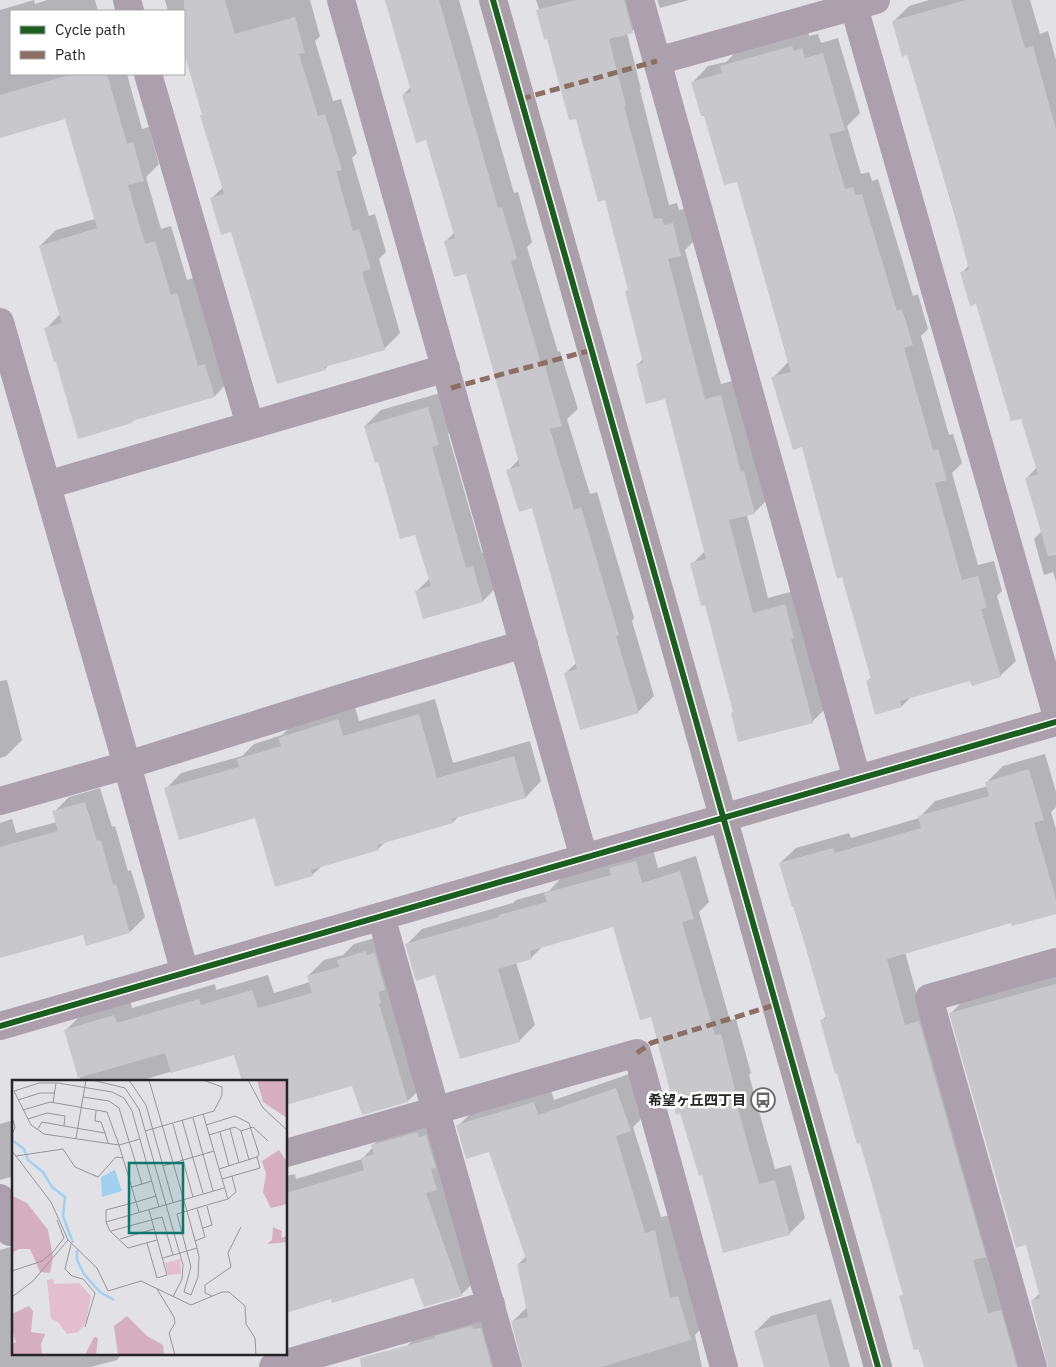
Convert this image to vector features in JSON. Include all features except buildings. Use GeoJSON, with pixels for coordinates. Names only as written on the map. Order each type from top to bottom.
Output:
{"type":"FeatureCollection","features":[{"type":"Feature","properties":{"kind":"street"},"geometry":{"type":"LineString","coordinates":[[341,0],[584,858]]}},
{"type":"Feature","properties":{"kind":"street"},"geometry":{"type":"LineString","coordinates":[[493,0],[878,1367]]}},
{"type":"Feature","properties":{"kind":"street"},"geometry":{"type":"LineString","coordinates":[[640,0],[857,779]]}},
{"type":"Feature","properties":{"kind":"street"},"geometry":{"type":"LineString","coordinates":[[657,61],[861,2],[1056,713]]}},
{"type":"Feature","properties":{"kind":"street"},"geometry":{"type":"LineString","coordinates":[[148,75],[250,425]]}},
{"type":"Feature","properties":{"kind":"street"},"geometry":{"type":"LineString","coordinates":[[0,322],[128,765],[185,973]]}},
{"type":"Feature","properties":{"kind":"street"},"geometry":{"type":"LineString","coordinates":[[47,485],[446,368]]}},
{"type":"Feature","properties":{"kind":"street"},"geometry":{"type":"LineString","coordinates":[[0,801],[128,765],[354,694],[524,644]]}},
{"type":"Feature","properties":{"kind":"street"},"geometry":{"type":"LineString","coordinates":[[0,1026],[1056,722]]}},
{"type":"Feature","properties":{"kind":"street"},"geometry":{"type":"LineString","coordinates":[[381,916],[508,1367]]}},
{"type":"Feature","properties":{"kind":"street"},"geometry":{"type":"LineString","coordinates":[[1033,1367],[929,998],[1056,962]]}},
{"type":"Feature","properties":{"kind":"street"},"geometry":{"type":"LineString","coordinates":[[288,1152],[637,1053],[724,1367]]}},
{"type":"Feature","properties":{"kind":"street"},"geometry":{"type":"LineString","coordinates":[[0,1198],[8,1233]]}},
{"type":"Feature","properties":{"kind":"street"},"geometry":{"type":"LineString","coordinates":[[273,1367],[491,1304]]}},
{"type":"Feature","properties":{"kind":"marked path"},"geometry":{"type":"LineString","coordinates":[[521,99],[657,61]]}},
{"type":"Feature","properties":{"kind":"marked path"},"geometry":{"type":"LineString","coordinates":[[451,388],[592,350]]}},
{"type":"Feature","properties":{"kind":"marked path"},"geometry":{"type":"LineString","coordinates":[[637,1053],[651,1043],[775,1005]]}},
{"type":"Feature","properties":{"kind":"cycle path"},"geometry":{"type":"LineString","coordinates":[[493,0],[878,1367]]}},
{"type":"Feature","properties":{"kind":"cycle path"},"geometry":{"type":"LineString","coordinates":[[0,1026],[1056,722]]}},
{"type":"Feature","properties":{"kind":"place","name":"希望ヶ丘四丁目"},"geometry":{"type":"Point","coordinates":[763,1100]}}]}
